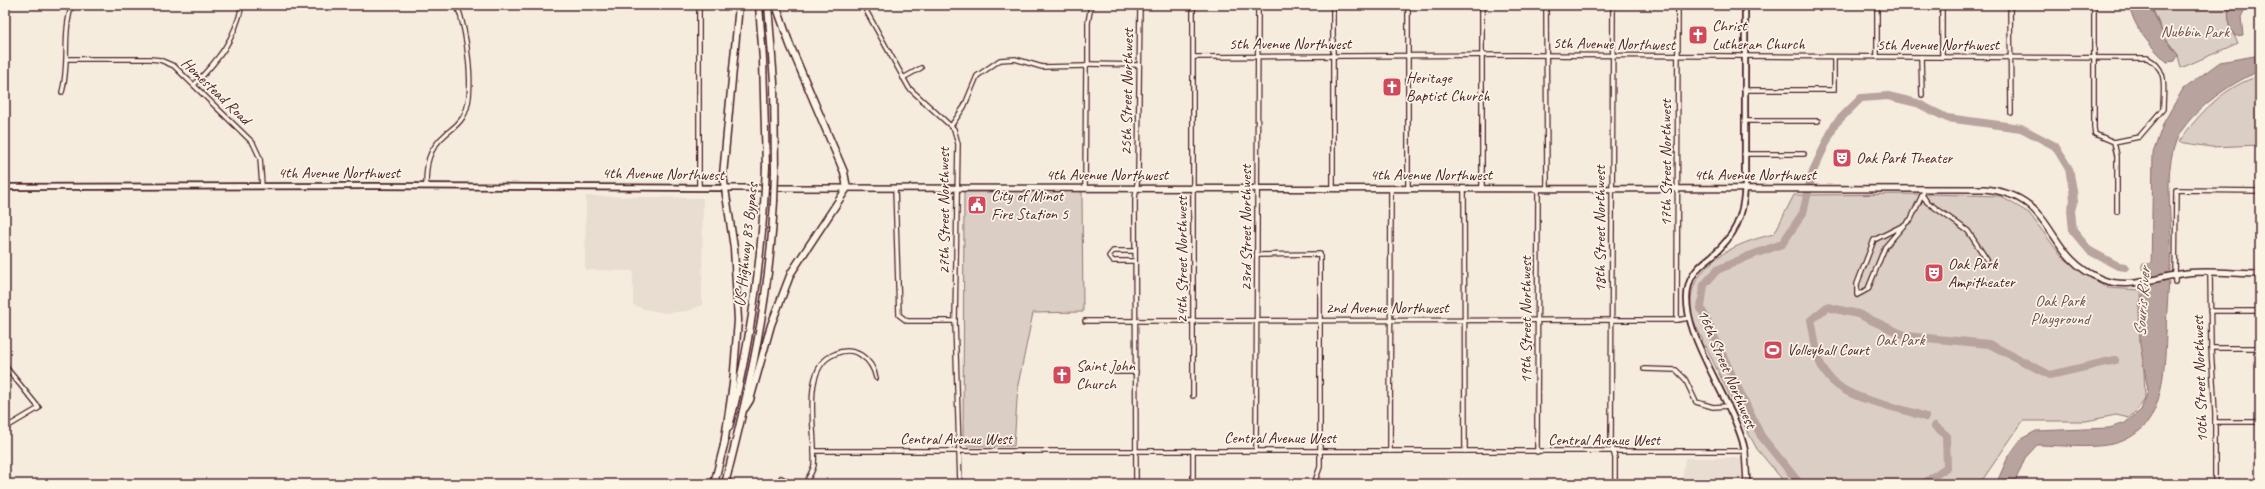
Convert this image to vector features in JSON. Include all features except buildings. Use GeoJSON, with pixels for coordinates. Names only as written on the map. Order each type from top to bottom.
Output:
{"type":"FeatureCollection","features":[{"type":"Feature","properties":{"kind":"highway"},"geometry":{"type":"LineString","coordinates":[[724,445],[733,384],[738,320],[734,248],[723,188],[725,147],[739,5]]}},
{"type":"Feature","properties":{"kind":"highway","name":"US Highway 83 Bypass"},"geometry":{"type":"LineString","coordinates":[[714,484],[747,350],[758,274],[766,167],[764,60],[759,5]]}},
{"type":"Feature","properties":{"kind":"highway","name":"US Highway 83 Bypass"},"geometry":{"type":"LineString","coordinates":[[725,484],[745,408],[768,275],[775,172],[774,82],[768,5]]}},
{"type":"Feature","properties":{"kind":"highway"},"geometry":{"type":"LineString","coordinates":[[745,408],[750,400],[771,325],[791,273],[847,188],[844,172],[790,45],[776,5]]}},
{"type":"Feature","properties":{"kind":"main road","name":"4th Avenue Northwest"},"geometry":{"type":"LineString","coordinates":[[723,188],[1800,187],[1995,190],[2018,197],[2041,215],[2060,246],[2077,266],[2103,280],[2127,284],[2193,272],[2210,274],[2260,274]]}},
{"type":"Feature","properties":{"kind":"main road"},"geometry":{"type":"LineString","coordinates":[[1745,451],[1747,484]]}},
{"type":"Feature","properties":{"kind":"street"},"geometry":{"type":"LineString","coordinates":[[62,92],[66,78],[67,23],[72,5]]}},
{"type":"Feature","properties":{"kind":"street"},"geometry":{"type":"LineString","coordinates":[[194,85],[225,50],[235,32],[242,5]]}},
{"type":"Feature","properties":{"kind":"street"},"geometry":{"type":"LineString","coordinates":[[426,186],[426,165],[433,147],[459,122],[467,107],[469,54],[457,5]]}},
{"type":"Feature","properties":{"kind":"street"},"geometry":{"type":"LineString","coordinates":[[699,5],[699,188]]}},
{"type":"Feature","properties":{"kind":"street","name":"27th Street Northwest"},"geometry":{"type":"LineString","coordinates":[[863,5],[909,88],[954,128],[958,144],[956,187],[955,320],[960,484]]}},
{"type":"Feature","properties":{"kind":"street"},"geometry":{"type":"LineString","coordinates":[[1085,187],[1088,23],[1091,5]]}},
{"type":"Feature","properties":{"kind":"street","name":"25th Street Northwest"},"geometry":{"type":"LineString","coordinates":[[1136,484],[1135,251],[1140,5]]}},
{"type":"Feature","properties":{"kind":"street","name":"24th Street Northwest"},"geometry":{"type":"LineString","coordinates":[[1193,5],[1193,396]]}},
{"type":"Feature","properties":{"kind":"street","name":"23rd Street Northwest"},"geometry":{"type":"LineString","coordinates":[[1256,450],[1258,321],[1258,5]]}},
{"type":"Feature","properties":{"kind":"street"},"geometry":{"type":"LineString","coordinates":[[1333,5],[1333,187]]}},
{"type":"Feature","properties":{"kind":"street"},"geometry":{"type":"LineString","coordinates":[[1408,5],[1408,188]]}},
{"type":"Feature","properties":{"kind":"street"},"geometry":{"type":"LineString","coordinates":[[1482,5],[1482,188]]}},
{"type":"Feature","properties":{"kind":"street"},"geometry":{"type":"LineString","coordinates":[[1546,5],[1545,56],[1547,188]]}},
{"type":"Feature","properties":{"kind":"street","name":"18th Street Northwest"},"geometry":{"type":"LineString","coordinates":[[1613,5],[1611,443],[1614,452],[1615,484]]}},
{"type":"Feature","properties":{"kind":"street","name":"17th Street Northwest"},"geometry":{"type":"LineString","coordinates":[[1677,320],[1678,5]]}},
{"type":"Feature","properties":{"kind":"street","name":"16th Street Northwest"},"geometry":{"type":"LineString","coordinates":[[1745,5],[1745,187],[1742,213],[1733,233],[1693,276],[1687,296],[1689,318],[1739,428],[1745,451]]}},
{"type":"Feature","properties":{"kind":"street"},"geometry":{"type":"LineString","coordinates":[[1877,5],[1877,57]]}},
{"type":"Feature","properties":{"kind":"street"},"geometry":{"type":"LineString","coordinates":[[1942,5],[1942,58]]}},
{"type":"Feature","properties":{"kind":"street"},"geometry":{"type":"LineString","coordinates":[[2010,5],[2011,113]]}},
{"type":"Feature","properties":{"kind":"street"},"geometry":{"type":"LineString","coordinates":[[2094,5],[2094,128],[2095,134],[2114,142],[2117,156],[2117,212]]}},
{"type":"Feature","properties":{"kind":"street","name":"5th Avenue Northwest"},"geometry":{"type":"LineString","coordinates":[[1194,57],[1482,55],[1942,58],[2136,57],[2157,63],[2162,73],[2162,109],[2139,137],[2114,142]]}},
{"type":"Feature","properties":{"kind":"street"},"geometry":{"type":"LineString","coordinates":[[1744,90],[1834,90],[1834,57]]}},
{"type":"Feature","properties":{"kind":"street"},"geometry":{"type":"LineString","coordinates":[[1921,57],[1922,95]]}},
{"type":"Feature","properties":{"kind":"street","name":"Homestead Road"},"geometry":{"type":"LineString","coordinates":[[67,59],[160,60],[174,66],[252,143],[260,158],[262,186]]}},
{"type":"Feature","properties":{"kind":"street"},"geometry":{"type":"LineString","coordinates":[[951,126],[964,108],[977,76],[1000,60],[1015,59],[1042,67],[1138,65]]}},
{"type":"Feature","properties":{"kind":"street"},"geometry":{"type":"LineString","coordinates":[[903,78],[921,68]]}},
{"type":"Feature","properties":{"kind":"street"},"geometry":{"type":"LineString","coordinates":[[1744,121],[1818,121]]}},
{"type":"Feature","properties":{"kind":"street"},"geometry":{"type":"LineString","coordinates":[[1744,154],[1804,154]]}},
{"type":"Feature","properties":{"kind":"street","name":"4th Avenue Northwest"},"geometry":{"type":"LineString","coordinates":[[5,187],[426,186],[723,188]]}},
{"type":"Feature","properties":{"kind":"street"},"geometry":{"type":"LineString","coordinates":[[895,188],[898,310],[901,318],[906,320],[955,320]]}},
{"type":"Feature","properties":{"kind":"street"},"geometry":{"type":"LineString","coordinates":[[1390,451],[1391,188]]}},
{"type":"Feature","properties":{"kind":"street"},"geometry":{"type":"LineString","coordinates":[[1464,188],[1465,451]]}},
{"type":"Feature","properties":{"kind":"street","name":"19th Street Northwest"},"geometry":{"type":"LineString","coordinates":[[1537,452],[1538,188]]}},
{"type":"Feature","properties":{"kind":"street"},"geometry":{"type":"LineString","coordinates":[[1904,225],[1874,240],[1857,284],[1857,295],[1868,289],[1885,247],[1911,219],[1926,188]]}},
{"type":"Feature","properties":{"kind":"street"},"geometry":{"type":"LineString","coordinates":[[2174,282],[2172,276],[2176,190],[2260,191]]}},
{"type":"Feature","properties":{"kind":"street"},"geometry":{"type":"LineString","coordinates":[[1923,196],[1927,202],[1968,231],[1986,260]]}},
{"type":"Feature","properties":{"kind":"street"},"geometry":{"type":"LineString","coordinates":[[1135,251],[1113,251],[1109,256],[1113,261],[1135,261]]}},
{"type":"Feature","properties":{"kind":"street"},"geometry":{"type":"LineString","coordinates":[[1257,255],[1320,254],[1320,467],[1314,484]]}},
{"type":"Feature","properties":{"kind":"street","name":"10th Street Northwest"},"geometry":{"type":"LineString","coordinates":[[2210,274],[2211,348],[2215,422],[2214,484]]}},
{"type":"Feature","properties":{"kind":"street"},"geometry":{"type":"LineString","coordinates":[[2210,311],[2260,311]]}},
{"type":"Feature","properties":{"kind":"street","name":"2nd Avenue Northwest"},"geometry":{"type":"LineString","coordinates":[[1085,321],[1677,320],[1689,318]]}},
{"type":"Feature","properties":{"kind":"street"},"geometry":{"type":"LineString","coordinates":[[2211,348],[2260,348]]}},
{"type":"Feature","properties":{"kind":"street"},"geometry":{"type":"LineString","coordinates":[[805,484],[814,466],[813,382],[820,365],[835,353],[845,351],[855,352],[871,363],[876,378]]}},
{"type":"Feature","properties":{"kind":"street"},"geometry":{"type":"LineString","coordinates":[[5,366],[39,408],[5,428]]}},
{"type":"Feature","properties":{"kind":"street"},"geometry":{"type":"LineString","coordinates":[[1644,369],[1676,370],[1685,379],[1696,402],[1714,407],[1729,406]]}},
{"type":"Feature","properties":{"kind":"street"},"geometry":{"type":"LineString","coordinates":[[1115,372],[1136,372]]}},
{"type":"Feature","properties":{"kind":"street"},"geometry":{"type":"LineString","coordinates":[[2215,422],[2260,422]]}},
{"type":"Feature","properties":{"kind":"street"},"geometry":{"type":"LineString","coordinates":[[1193,450],[1193,484]]}},
{"type":"Feature","properties":{"kind":"street","name":"Central Avenue West"},"geometry":{"type":"LineString","coordinates":[[814,451],[1745,451]]}},
{"type":"Feature","properties":{"kind":"street"},"geometry":{"type":"LineString","coordinates":[[781,478],[792,484]]}},
{"type":"Feature","properties":{"kind":"street"},"geometry":{"type":"LineString","coordinates":[[2039,484],[2151,484]]}},
{"type":"Feature","properties":{"kind":"shaded area"},"geometry":{"type":"Polygon","coordinates":[[[586,196],[703,198],[702,305],[688,311],[665,313],[644,309],[633,305],[633,271],[585,270],[586,196]]]}},
{"type":"Feature","properties":{"kind":"shaded area"},"geometry":{"type":"Polygon","coordinates":[[[1685,458],[1741,458],[1742,484],[1682,484],[1685,458]]]}},
{"type":"Feature","properties":{"kind":"green space","name":"Nubbin Park"},"geometry":{"type":"Polygon","coordinates":[[[2151,5],[2229,5],[2229,26],[2238,43],[2181,68],[2178,55],[2165,38],[2151,5]]]}},
{"type":"Feature","properties":{"kind":"green space"},"geometry":{"type":"Polygon","coordinates":[[[2260,76],[2260,145],[2211,147],[2179,142],[2204,111],[2224,93],[2248,80],[2260,76]]]}},
{"type":"Feature","properties":{"kind":"green space"},"geometry":{"type":"Polygon","coordinates":[[[964,192],[1082,192],[1083,312],[1033,313],[1018,385],[1014,446],[967,446],[963,442],[964,192]]]}},
{"type":"Feature","properties":{"kind":"green space","name":"Oak Park"},"geometry":{"type":"Polygon","coordinates":[[[1929,194],[2000,196],[2029,213],[2062,257],[2108,288],[2141,290],[2145,398],[2137,410],[2129,418],[2116,415],[2086,421],[2023,421],[1983,479],[1970,484],[1786,484],[1757,449],[1691,316],[1693,287],[1701,273],[1709,264],[1729,250],[1774,234],[1794,195],[1929,194]]]}},
{"type":"Feature","properties":{"kind":"water"},"geometry":{"type":"Polygon","coordinates":[[[2129,5],[2150,5],[2165,38],[2178,55],[2175,61],[2167,62],[2149,43],[2139,29],[2131,13],[2129,5]]]}},
{"type":"Feature","properties":{"kind":"water"},"geometry":{"type":"Polygon","coordinates":[[[2228,5],[2247,5],[2241,17],[2243,35],[2235,36],[2229,26],[2228,5]]]}},
{"type":"Feature","properties":{"kind":"water","name":"Souris River"},"geometry":{"type":"Polygon","coordinates":[[[2260,55],[2260,71],[2235,83],[2197,112],[2179,135],[2174,147],[2171,159],[2169,183],[2171,252],[2163,379],[2156,405],[2149,421],[2137,432],[2118,443],[2095,446],[2037,445],[2025,458],[2014,484],[1996,484],[2008,457],[2021,439],[2036,431],[2109,428],[2125,423],[2141,410],[2148,391],[2140,344],[2139,306],[2151,272],[2153,153],[2164,122],[2183,89],[2220,62],[2260,55]]]}},
{"type":"Feature","properties":{"kind":"waterway"},"geometry":{"type":"LineString","coordinates":[[1800,484],[1761,436],[1701,308],[1704,285],[1717,270],[1782,244],[1803,213],[1813,171],[1835,124],[1861,98],[1888,96],[1917,103],[1947,118],[2021,128],[2055,146],[2069,169],[2074,201],[2071,210],[2073,231],[2090,251],[2118,266],[2125,267]]}},
{"type":"Feature","properties":{"kind":"waterway","name":"Souris River"},"geometry":{"type":"LineString","coordinates":[[2145,267],[2157,267]]}},
{"type":"Feature","properties":{"kind":"waterway"},"geometry":{"type":"LineString","coordinates":[[1925,417],[1864,399],[1837,385],[1826,374],[1819,360],[1811,320],[1827,307],[1858,314],[1906,336],[1989,344],[2050,375],[2115,360]]}},
{"type":"Feature","properties":{"kind":"waterway"},"geometry":{"type":"LineString","coordinates":[[1923,484],[1947,467],[1946,435],[1935,426]]}},
{"type":"Feature","properties":{"kind":"place","name":"Christ Lutheran Church"},"geometry":{"type":"Point","coordinates":[1698,35]}},
{"type":"Feature","properties":{"kind":"place","name":"Heritage Baptist Church"},"geometry":{"type":"Point","coordinates":[1392,87]}},
{"type":"Feature","properties":{"kind":"place","name":"Oak Park Theater"},"geometry":{"type":"Point","coordinates":[1842,158]}},
{"type":"Feature","properties":{"kind":"place","name":"City of Minot Fire Station 5"},"geometry":{"type":"Point","coordinates":[977,205]}},
{"type":"Feature","properties":{"kind":"place","name":"Oak Park Ampitheater"},"geometry":{"type":"Point","coordinates":[1934,273]}},
{"type":"Feature","properties":{"kind":"place","name":"Volleyball Court"},"geometry":{"type":"Point","coordinates":[1773,350]}},
{"type":"Feature","properties":{"kind":"place","name":"Saint John Church"},"geometry":{"type":"Point","coordinates":[1062,375]}},
{"type":"Feature","properties":{"kind":"park label","name":"Oak Park Playground"},"geometry":{"type":"Point","coordinates":[2060,310]}}]}
